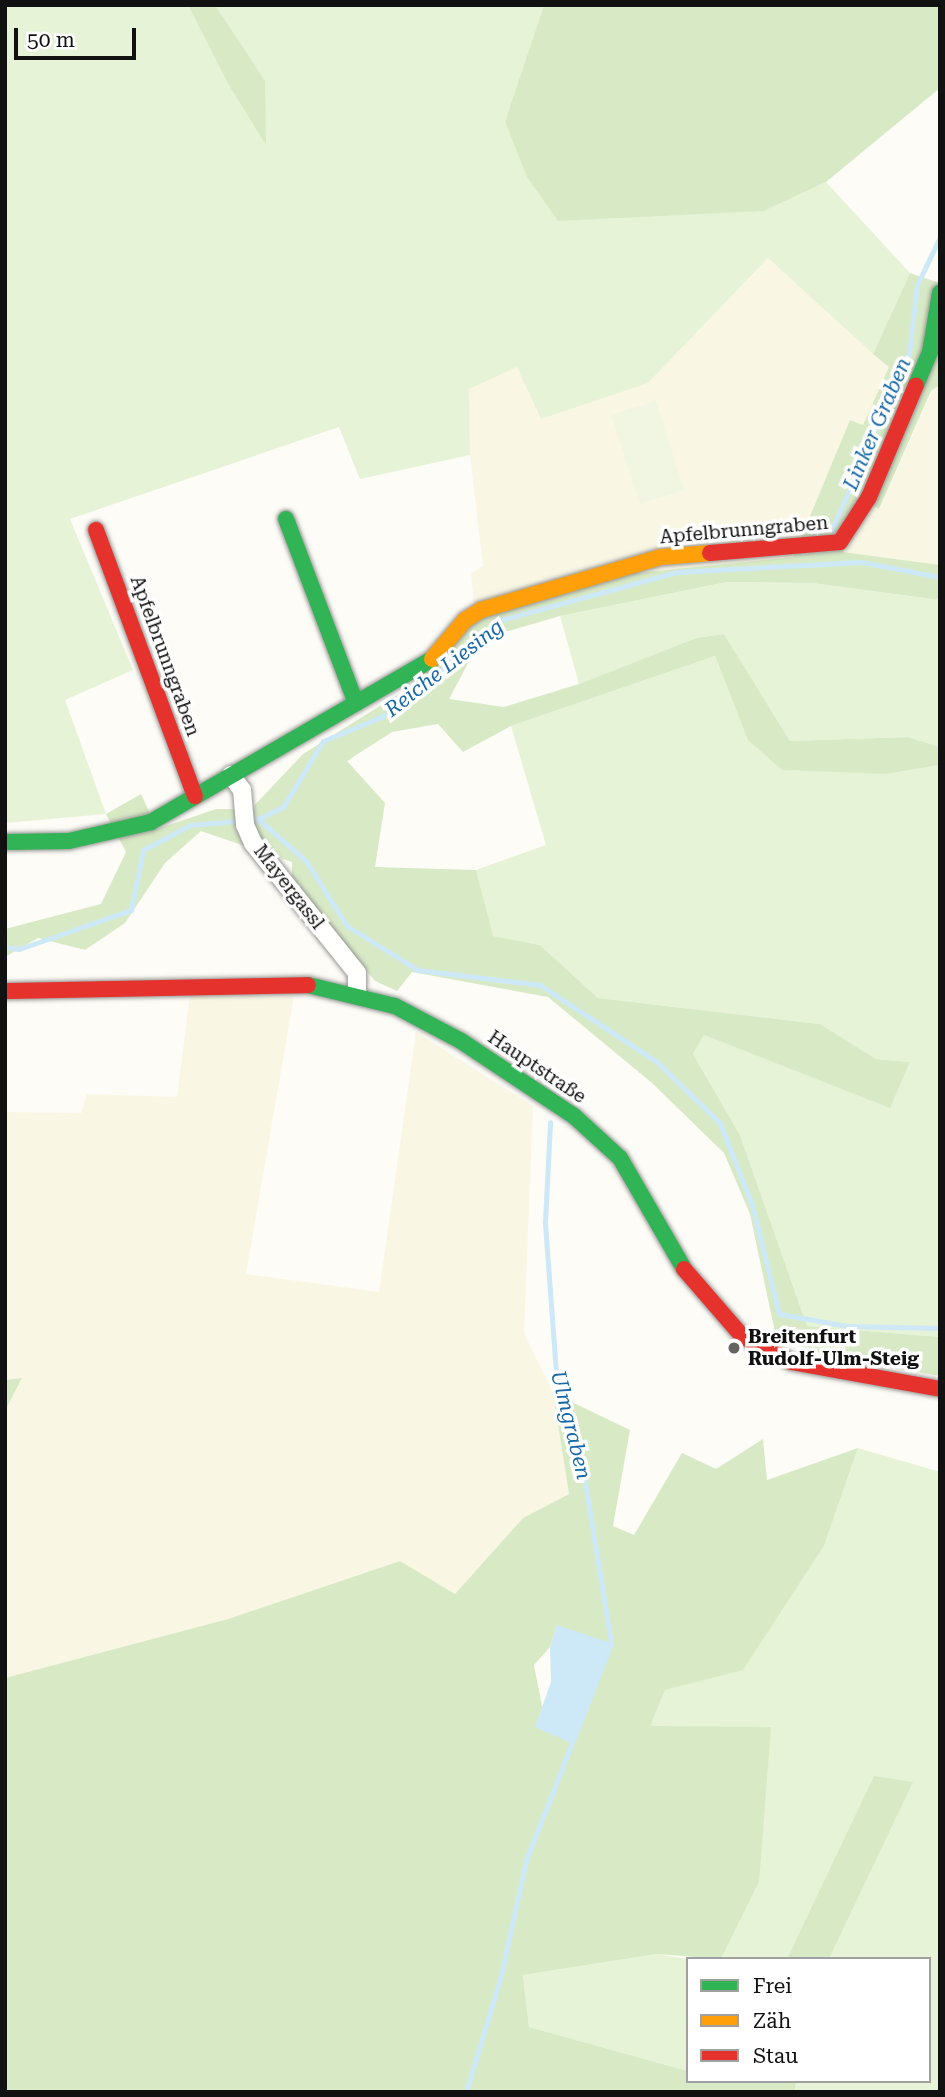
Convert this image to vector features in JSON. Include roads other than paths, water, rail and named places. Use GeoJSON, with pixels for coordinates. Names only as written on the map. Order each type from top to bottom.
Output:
{"type":"FeatureCollection","features":[{"type":"Feature","properties":{"kind":"street"},"geometry":{"type":"LineString","coordinates":[[935,350],[940,293]]}},
{"type":"Feature","properties":{"kind":"street","name":"Apfelbrunngraben"},"geometry":{"type":"LineString","coordinates":[[5,842],[69,841],[151,822],[423,667],[465,620],[481,610],[661,557],[840,542],[869,497],[935,350]]}},
{"type":"Feature","properties":{"kind":"street"},"geometry":{"type":"LineString","coordinates":[[286,519],[356,703]]}},
{"type":"Feature","properties":{"kind":"street","name":"Apfelbrunngraben"},"geometry":{"type":"LineString","coordinates":[[96,530],[195,796]]}},
{"type":"Feature","properties":{"kind":"street","name":"Mayergassl"},"geometry":{"type":"LineString","coordinates":[[231,775],[243,797],[245,825],[253,843],[357,973],[357,993]]}},
{"type":"Feature","properties":{"kind":"street","name":"Hauptstraße"},"geometry":{"type":"LineString","coordinates":[[5,991],[265,982],[357,993],[431,1024],[574,1116],[620,1158],[691,1281],[742,1336],[792,1362],[823,1370],[940,1389]]}},
{"type":"Feature","properties":{"kind":"water"},"geometry":{"type":"Polygon","coordinates":[[[557,1625],[611,1643],[573,1744],[535,1727],[551,1682],[550,1647],[557,1625]]]}},
{"type":"Feature","properties":{"kind":"waterway","name":"Linker Graben"},"geometry":{"type":"LineString","coordinates":[[832,529],[909,353],[917,285],[940,237]]}},
{"type":"Feature","properties":{"kind":"waterway","name":"Reiche Liesing"},"geometry":{"type":"LineString","coordinates":[[5,947],[19,949],[131,910],[143,850],[190,825],[258,819],[283,807],[323,741],[388,714],[501,620],[676,572],[861,562],[940,577]]}},
{"type":"Feature","properties":{"kind":"waterway"},"geometry":{"type":"LineString","coordinates":[[258,819],[306,861],[347,926],[418,970],[540,985],[657,1062],[720,1123],[752,1205],[779,1314],[847,1326],[940,1328]]}},
{"type":"Feature","properties":{"kind":"waterway","name":"Ulmgraben"},"geometry":{"type":"LineString","coordinates":[[466,2092],[501,1975],[526,1860],[611,1643],[580,1452],[556,1373],[545,1222],[550,1122]]}},
{"type":"Feature","properties":{"kind":"place","name":"Breitenfurt Rudolf-Ulm-Steig"},"geometry":{"type":"Point","coordinates":[734,1348]}}]}
